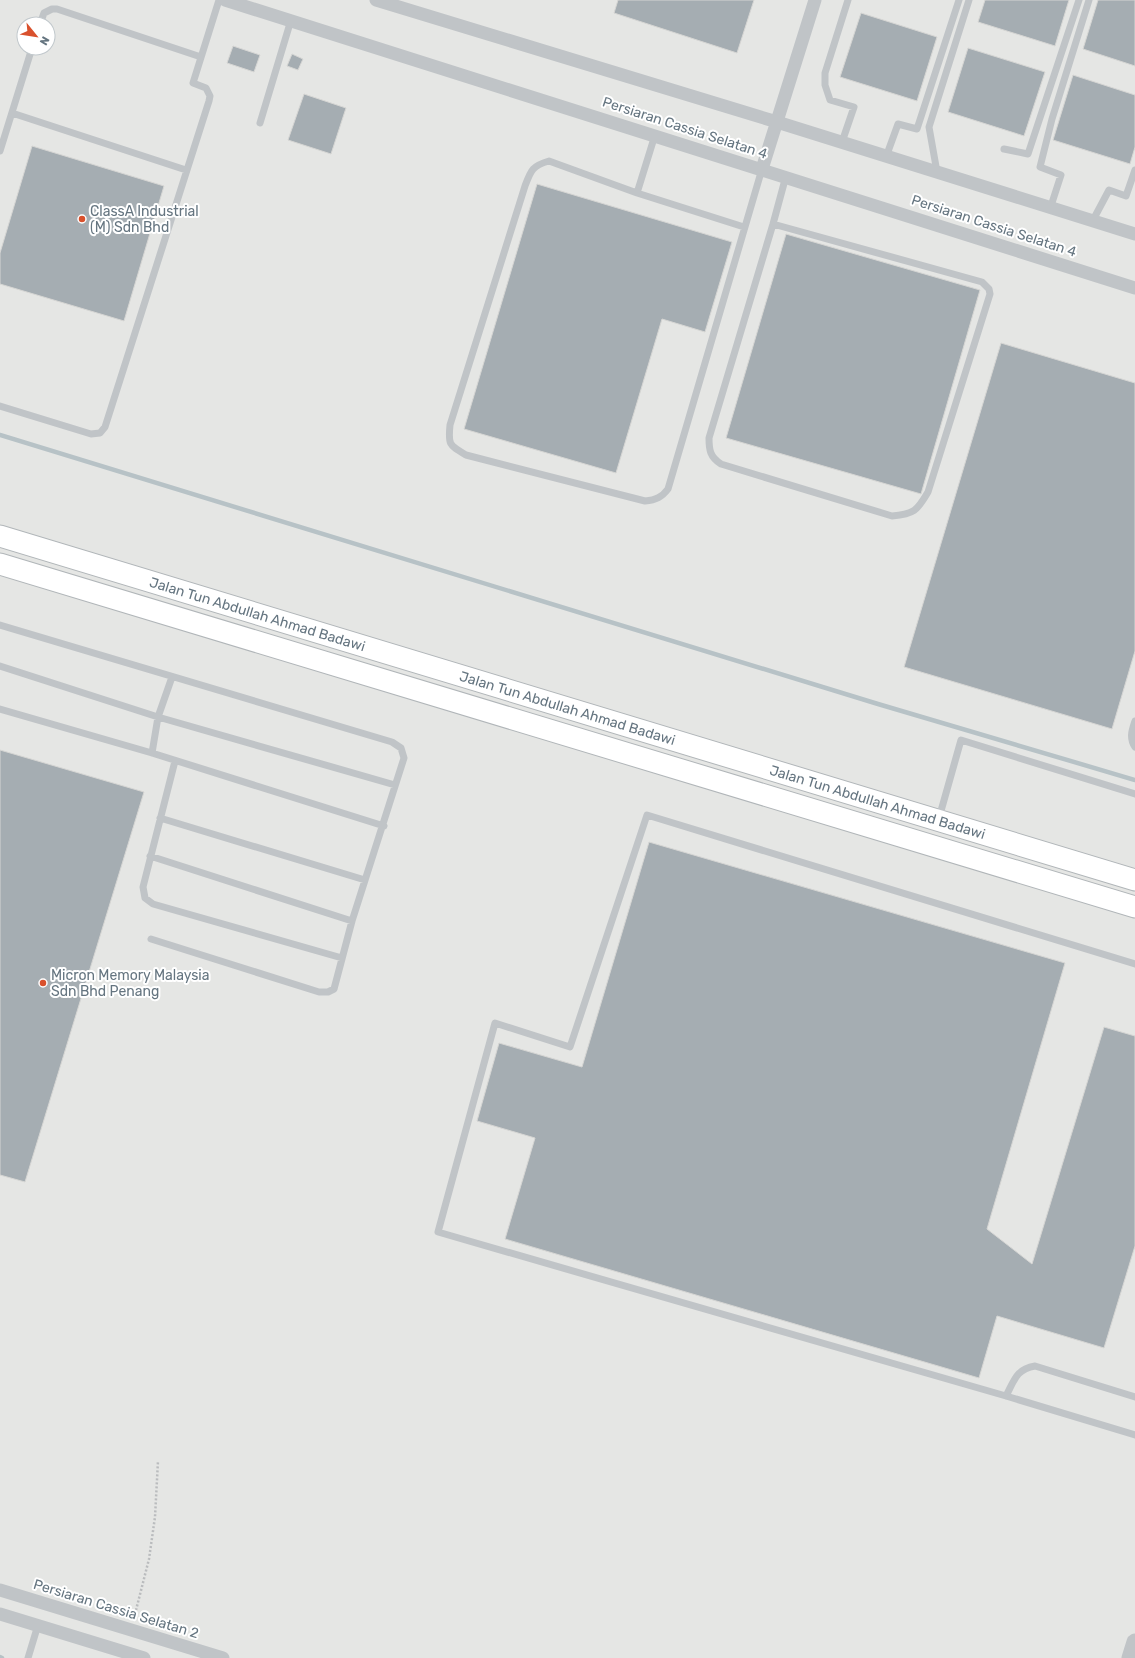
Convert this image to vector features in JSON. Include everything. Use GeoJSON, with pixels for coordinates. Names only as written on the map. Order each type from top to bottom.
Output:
{"type":"FeatureCollection","features":[{"type":"Feature","properties":{"kind":"main road","name":"Jalan Tun Abdullah Ahmad Badawi"},"geometry":{"type":"LineString","coordinates":[[0,536],[1135,880]]}},
{"type":"Feature","properties":{"kind":"main road","name":"Jalan Tun Abdullah Ahmad Badawi"},"geometry":{"type":"LineString","coordinates":[[0,564],[1135,907]]}},
{"type":"Feature","properties":{"kind":"street","name":"Persiaran Cassia Selatan 4"},"geometry":{"type":"LineString","coordinates":[[225,0],[786,176],[1135,288]]}},
{"type":"Feature","properties":{"kind":"street"},"geometry":{"type":"LineString","coordinates":[[376,0],[842,142],[1050,209],[1135,234]]}},
{"type":"Feature","properties":{"kind":"street"},"geometry":{"type":"LineString","coordinates":[[762,169],[815,0]]}},
{"type":"Feature","properties":{"kind":"street","name":"Persiaran Cassia Selatan 2"},"geometry":{"type":"LineString","coordinates":[[0,1590],[224,1658]]}},
{"type":"Feature","properties":{"kind":"street"},"geometry":{"type":"LineString","coordinates":[[0,1614],[144,1658]]}},
{"type":"Feature","properties":{"kind":"street"},"geometry":{"type":"LineString","coordinates":[[1130,1658],[1135,1642]]}},
{"type":"Feature","properties":{"kind":"lane"},"geometry":{"type":"LineString","coordinates":[[0,406],[91,434],[100,433],[103,430],[209,101],[210,96],[206,88],[193,83],[218,0]]}},
{"type":"Feature","properties":{"kind":"lane"},"geometry":{"type":"LineString","coordinates":[[842,142],[854,108],[830,100],[826,85],[825,73],[848,0]]}},
{"type":"Feature","properties":{"kind":"lane"},"geometry":{"type":"LineString","coordinates":[[886,157],[898,124],[917,130],[959,0]]}},
{"type":"Feature","properties":{"kind":"lane"},"geometry":{"type":"LineString","coordinates":[[937,172],[929,127],[970,0]]}},
{"type":"Feature","properties":{"kind":"lane"},"geometry":{"type":"LineString","coordinates":[[1004,149],[1028,154],[1079,0]]}},
{"type":"Feature","properties":{"kind":"lane"},"geometry":{"type":"LineString","coordinates":[[1050,209],[1061,175],[1040,167],[1052,119],[1089,0]]}},
{"type":"Feature","properties":{"kind":"lane"},"geometry":{"type":"LineString","coordinates":[[43,16],[44,13],[52,9],[56,9],[201,57]]}},
{"type":"Feature","properties":{"kind":"lane"},"geometry":{"type":"LineString","coordinates":[[260,123],[291,20]]}},
{"type":"Feature","properties":{"kind":"lane"},"geometry":{"type":"LineString","coordinates":[[0,151],[30,56]]}},
{"type":"Feature","properties":{"kind":"lane"},"geometry":{"type":"LineString","coordinates":[[12,113],[186,170]]}},
{"type":"Feature","properties":{"kind":"lane"},"geometry":{"type":"LineString","coordinates":[[637,193],[655,135]]}},
{"type":"Feature","properties":{"kind":"lane"},"geometry":{"type":"LineString","coordinates":[[744,227],[637,193],[549,160],[538,164],[531,170],[525,186],[450,425],[449,439],[452,447],[466,455],[645,501],[654,500],[663,496],[668,489],[762,169]]}},
{"type":"Feature","properties":{"kind":"lane"},"geometry":{"type":"LineString","coordinates":[[1092,222],[1109,190],[1126,196],[1135,170]]}},
{"type":"Feature","properties":{"kind":"lane"},"geometry":{"type":"LineString","coordinates":[[774,224],[982,282],[989,289],[990,294],[928,492],[919,506],[911,513],[892,516],[721,464],[710,454],[709,438],[774,224],[786,176]]}},
{"type":"Feature","properties":{"kind":"lane"},"geometry":{"type":"LineString","coordinates":[[0,625],[392,742],[401,748],[404,758],[384,826],[352,921],[334,989],[328,992],[318,992],[151,939]]}},
{"type":"Feature","properties":{"kind":"lane"},"geometry":{"type":"LineString","coordinates":[[0,666],[158,717],[395,785]]}},
{"type":"Feature","properties":{"kind":"lane"},"geometry":{"type":"LineString","coordinates":[[152,753],[158,717],[172,677]]}},
{"type":"Feature","properties":{"kind":"lane"},"geometry":{"type":"LineString","coordinates":[[0,709],[152,753],[384,826]]}},
{"type":"Feature","properties":{"kind":"lane"},"geometry":{"type":"LineString","coordinates":[[1135,721],[1131,733],[1132,742],[1135,747]]}},
{"type":"Feature","properties":{"kind":"lane"},"geometry":{"type":"LineString","coordinates":[[939,820],[961,740],[1135,794]]}},
{"type":"Feature","properties":{"kind":"lane"},"geometry":{"type":"LineString","coordinates":[[175,761],[143,887],[145,898],[153,904],[342,958]]}},
{"type":"Feature","properties":{"kind":"lane"},"geometry":{"type":"LineString","coordinates":[[1135,964],[648,815],[570,1047],[495,1023],[438,1232],[1006,1396],[1135,1435]]}},
{"type":"Feature","properties":{"kind":"lane"},"geometry":{"type":"LineString","coordinates":[[160,818],[365,880]]}},
{"type":"Feature","properties":{"kind":"lane"},"geometry":{"type":"LineString","coordinates":[[150,856],[352,921]]}},
{"type":"Feature","properties":{"kind":"lane"},"geometry":{"type":"LineString","coordinates":[[1006,1396],[1017,1374],[1028,1367],[1035,1366],[1135,1397]]}},
{"type":"Feature","properties":{"kind":"lane"},"geometry":{"type":"LineString","coordinates":[[28,1658],[38,1625]]}},
{"type":"Feature","properties":{"kind":"path"},"geometry":{"type":"LineString","coordinates":[[131,1630],[149,1559],[155,1516],[158,1461]]}},
{"type":"Feature","properties":{"kind":"shaded area"},"geometry":{"type":"Polygon","coordinates":[[[0,0],[1135,0],[1135,1658],[0,1658],[0,0]]]}},
{"type":"Feature","properties":{"kind":"building"},"geometry":{"type":"Polygon","coordinates":[[[618,0],[754,0],[737,53],[614,13],[618,0]]]}},
{"type":"Feature","properties":{"kind":"building"},"geometry":{"type":"Polygon","coordinates":[[[985,0],[1069,0],[1055,46],[978,22],[985,0]]]}},
{"type":"Feature","properties":{"kind":"building"},"geometry":{"type":"Polygon","coordinates":[[[1098,0],[1135,0],[1135,66],[1083,49],[1098,0]]]}},
{"type":"Feature","properties":{"kind":"building"},"geometry":{"type":"Polygon","coordinates":[[[861,13],[937,37],[917,101],[840,77],[861,13]]]}},
{"type":"Feature","properties":{"kind":"building"},"geometry":{"type":"Polygon","coordinates":[[[233,46],[260,55],[254,72],[227,63],[233,46]]]}},
{"type":"Feature","properties":{"kind":"building"},"geometry":{"type":"Polygon","coordinates":[[[968,48],[1045,72],[1024,136],[948,112],[968,48]]]}},
{"type":"Feature","properties":{"kind":"building"},"geometry":{"type":"Polygon","coordinates":[[[292,54],[303,59],[298,70],[287,66],[292,54]]]}},
{"type":"Feature","properties":{"kind":"building"},"geometry":{"type":"Polygon","coordinates":[[[1073,75],[1135,95],[1135,147],[1130,164],[1053,140],[1073,75]]]}},
{"type":"Feature","properties":{"kind":"building"},"geometry":{"type":"Polygon","coordinates":[[[304,94],[346,108],[331,154],[288,140],[304,94]]]}},
{"type":"Feature","properties":{"kind":"building","name":"ClassA Industrial (M) Sdn Bhd"},"geometry":{"type":"Polygon","coordinates":[[[32,146],[164,186],[124,321],[0,284],[0,253],[32,146]]]}},
{"type":"Feature","properties":{"kind":"building"},"geometry":{"type":"Polygon","coordinates":[[[537,184],[732,242],[705,332],[662,319],[616,473],[464,429],[537,184]]]}},
{"type":"Feature","properties":{"kind":"building"},"geometry":{"type":"Polygon","coordinates":[[[786,234],[980,290],[921,494],[726,438],[786,234]]]}},
{"type":"Feature","properties":{"kind":"building"},"geometry":{"type":"Polygon","coordinates":[[[1001,343],[1135,383],[1135,651],[1112,729],[904,667],[1001,343]]]}},
{"type":"Feature","properties":{"kind":"building","name":"Micron Memory Malaysia Sdn Bhd Penang"},"geometry":{"type":"Polygon","coordinates":[[[0,750],[144,792],[25,1182],[0,1175],[0,750]]]}},
{"type":"Feature","properties":{"kind":"building"},"geometry":{"type":"Polygon","coordinates":[[[649,842],[1065,963],[987,1229],[1032,1264],[1104,1027],[1135,1036],[1135,1246],[1104,1348],[997,1316],[979,1378],[505,1239],[535,1138],[477,1121],[499,1043],[582,1067],[649,842]]]}},
{"type":"Feature","properties":{"kind":"waterway"},"geometry":{"type":"LineString","coordinates":[[0,435],[878,704],[1135,780]]}},
{"type":"Feature","properties":{"kind":"place","name":"ClassA Industrial (M) Sdn Bhd"},"geometry":{"type":"Point","coordinates":[82,219]}},
{"type":"Feature","properties":{"kind":"place","name":"Micron Memory Malaysia Sdn Bhd Penang"},"geometry":{"type":"Point","coordinates":[43,983]}}]}
